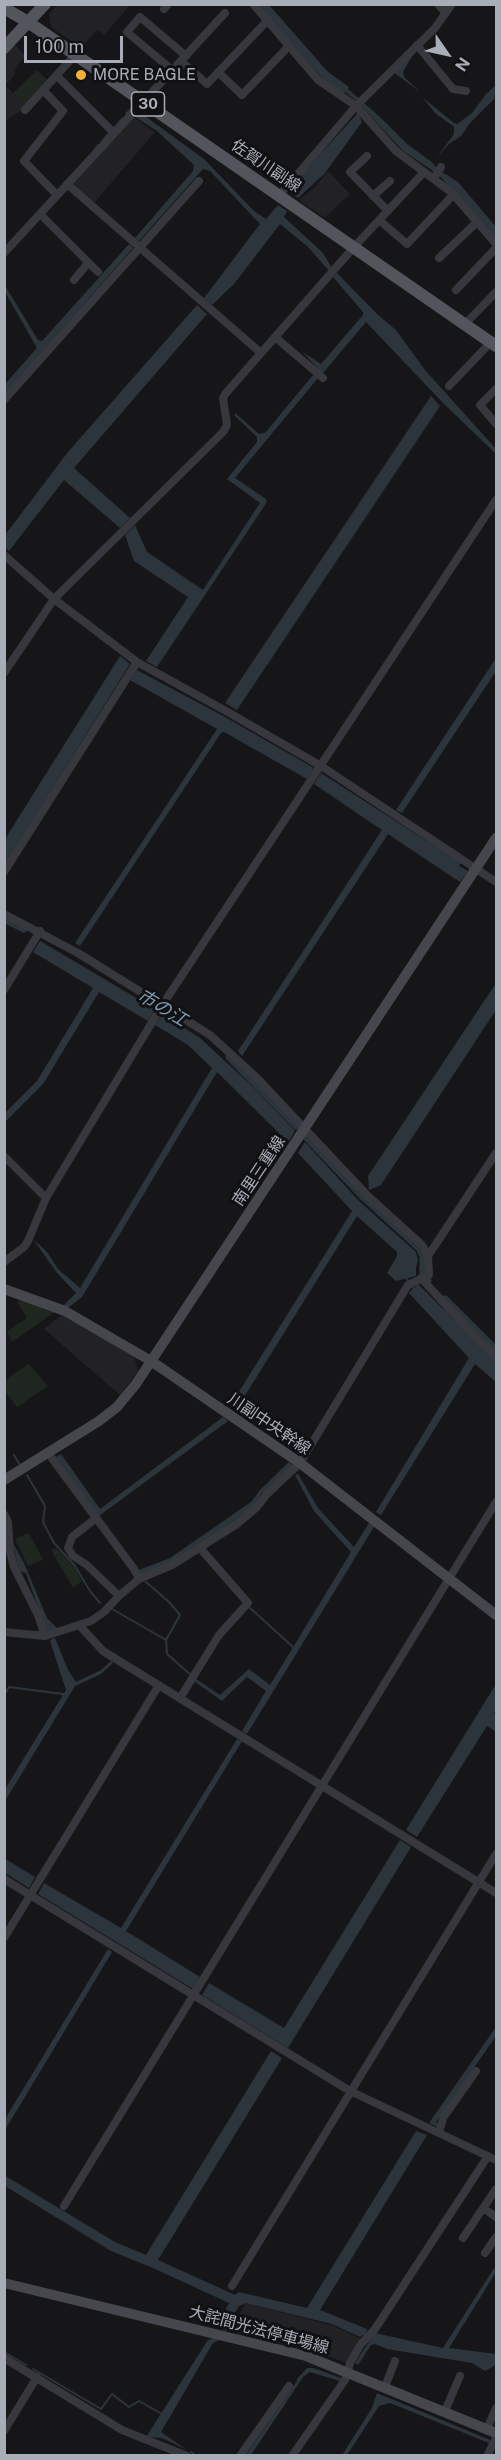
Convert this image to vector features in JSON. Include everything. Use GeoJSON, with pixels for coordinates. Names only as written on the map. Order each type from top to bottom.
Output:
{"type":"FeatureCollection","features":[{"type":"Feature","properties":{"kind":"main road"},"geometry":{"type":"LineString","coordinates":[[4,48],[45,4]]}},
{"type":"Feature","properties":{"kind":"main road","name":"佐賀川副線"},"geometry":{"type":"LineString","coordinates":[[4,8],[28,22],[494,344]]}},
{"type":"Feature","properties":{"kind":"street"},"geometry":{"type":"LineString","coordinates":[[253,4],[318,80],[359,104],[396,151],[434,177],[453,195],[496,246],[456,290]]}},
{"type":"Feature","properties":{"kind":"street"},"geometry":{"type":"LineString","coordinates":[[438,4],[446,13]]}},
{"type":"Feature","properties":{"kind":"street"},"geometry":{"type":"LineString","coordinates":[[279,196],[359,104],[435,28],[452,4]]}},
{"type":"Feature","properties":{"kind":"street"},"geometry":{"type":"LineString","coordinates":[[4,253],[225,14]]}},
{"type":"Feature","properties":{"kind":"street"},"geometry":{"type":"LineString","coordinates":[[172,70],[127,32],[140,17],[207,84],[268,20]]}},
{"type":"Feature","properties":{"kind":"street"},"geometry":{"type":"LineString","coordinates":[[417,45],[453,89],[466,91]]}},
{"type":"Feature","properties":{"kind":"street"},"geometry":{"type":"LineString","coordinates":[[218,72],[242,95],[288,47]]}},
{"type":"Feature","properties":{"kind":"street"},"geometry":{"type":"LineString","coordinates":[[25,111],[75,55]]}},
{"type":"Feature","properties":{"kind":"street"},"geometry":{"type":"LineString","coordinates":[[57,76],[114,133]]}},
{"type":"Feature","properties":{"kind":"street"},"geometry":{"type":"LineString","coordinates":[[44,91],[63,111],[24,161],[57,195]]}},
{"type":"Feature","properties":{"kind":"street"},"geometry":{"type":"LineString","coordinates":[[366,156],[350,172],[388,211]]}},
{"type":"Feature","properties":{"kind":"street"},"geometry":{"type":"LineString","coordinates":[[434,177],[441,167]]}},
{"type":"Feature","properties":{"kind":"street"},"geometry":{"type":"LineString","coordinates":[[4,673],[54,599],[223,432],[228,419],[223,398],[354,247],[424,172]]}},
{"type":"Feature","properties":{"kind":"street"},"geometry":{"type":"LineString","coordinates":[[4,400],[199,181]]}},
{"type":"Feature","properties":{"kind":"street"},"geometry":{"type":"LineString","coordinates":[[373,196],[390,181]]}},
{"type":"Feature","properties":{"kind":"street"},"geometry":{"type":"LineString","coordinates":[[67,184],[261,353]]}},
{"type":"Feature","properties":{"kind":"street"},"geometry":{"type":"LineString","coordinates":[[379,220],[407,244],[453,195]]}},
{"type":"Feature","properties":{"kind":"street"},"geometry":{"type":"LineString","coordinates":[[40,214],[98,272]]}},
{"type":"Feature","properties":{"kind":"street"},"geometry":{"type":"LineString","coordinates":[[439,258],[476,223]]}},
{"type":"Feature","properties":{"kind":"street"},"geometry":{"type":"LineString","coordinates":[[74,280],[88,263]]}},
{"type":"Feature","properties":{"kind":"street"},"geometry":{"type":"LineString","coordinates":[[465,324],[496,292]]}},
{"type":"Feature","properties":{"kind":"street"},"geometry":{"type":"LineString","coordinates":[[275,337],[319,375]]}},
{"type":"Feature","properties":{"kind":"street"},"geometry":{"type":"LineString","coordinates":[[449,386],[494,344]]}},
{"type":"Feature","properties":{"kind":"street"},"geometry":{"type":"LineString","coordinates":[[496,389],[480,405],[496,424]]}},
{"type":"Feature","properties":{"kind":"street"},"geometry":{"type":"LineString","coordinates":[[4,1262],[24,1247],[28,1241],[46,1198],[161,1007],[496,500]]}},
{"type":"Feature","properties":{"kind":"street"},"geometry":{"type":"LineString","coordinates":[[4,555],[54,599],[136,662],[321,766],[496,882]]}},
{"type":"Feature","properties":{"kind":"street"},"geometry":{"type":"LineString","coordinates":[[4,872],[136,662]]}},
{"type":"Feature","properties":{"kind":"street","name":"南里三重線"},"geometry":{"type":"LineString","coordinates":[[4,1480],[48,1454],[117,1407],[136,1384],[496,838]]}},
{"type":"Feature","properties":{"kind":"street"},"geometry":{"type":"LineString","coordinates":[[4,914],[210,1035],[305,1129],[368,1196],[422,1245],[428,1256]]}},
{"type":"Feature","properties":{"kind":"street"},"geometry":{"type":"LineString","coordinates":[[4,990],[38,935]]}},
{"type":"Feature","properties":{"kind":"street"},"geometry":{"type":"LineString","coordinates":[[496,1153],[428,1256],[425,1277],[478,1340],[496,1356]]}},
{"type":"Feature","properties":{"kind":"street"},"geometry":{"type":"LineString","coordinates":[[4,1156],[46,1198]]}},
{"type":"Feature","properties":{"kind":"street"},"geometry":{"type":"LineString","coordinates":[[4,1632],[45,1636],[80,1626],[104,1612],[137,1576],[172,1565],[237,1524],[256,1508],[267,1494],[300,1463],[409,1283],[425,1277]]}},
{"type":"Feature","properties":{"kind":"street","name":"川副中央幹線"},"geometry":{"type":"LineString","coordinates":[[4,1289],[65,1311],[151,1361],[300,1463],[496,1615]]}},
{"type":"Feature","properties":{"kind":"street"},"geometry":{"type":"LineString","coordinates":[[48,1454],[137,1576]]}},
{"type":"Feature","properties":{"kind":"street"},"geometry":{"type":"LineString","coordinates":[[64,2206],[195,1996],[496,1502]]}},
{"type":"Feature","properties":{"kind":"street"},"geometry":{"type":"LineString","coordinates":[[4,1514],[10,1529],[10,1552],[14,1567],[38,1615],[45,1636]]}},
{"type":"Feature","properties":{"kind":"street"},"geometry":{"type":"LineString","coordinates":[[95,1519],[72,1536],[68,1548],[73,1556],[87,1565],[119,1596]]}},
{"type":"Feature","properties":{"kind":"street"},"geometry":{"type":"LineString","coordinates":[[180,1698],[219,1635],[248,1603],[200,1548]]}},
{"type":"Feature","properties":{"kind":"street"},"geometry":{"type":"LineString","coordinates":[[80,1626],[102,1651],[496,1893]]}},
{"type":"Feature","properties":{"kind":"street"},"geometry":{"type":"LineString","coordinates":[[4,1938],[159,1685]]}},
{"type":"Feature","properties":{"kind":"street"},"geometry":{"type":"LineString","coordinates":[[232,2286],[496,1854]]}},
{"type":"Feature","properties":{"kind":"street"},"geometry":{"type":"LineString","coordinates":[[4,1879],[350,2091],[496,2160]]}},
{"type":"Feature","properties":{"kind":"street"},"geometry":{"type":"LineString","coordinates":[[439,2133],[443,2118],[476,2071]]}},
{"type":"Feature","properties":{"kind":"street"},"geometry":{"type":"LineString","coordinates":[[292,2456],[345,2380],[347,2371],[369,2336],[488,2156]]}},
{"type":"Feature","properties":{"kind":"street"},"geometry":{"type":"LineString","coordinates":[[463,2238],[496,2189]]}},
{"type":"Feature","properties":{"kind":"street"},"geometry":{"type":"LineString","coordinates":[[483,2208],[496,2217]]}},
{"type":"Feature","properties":{"kind":"street"},"geometry":{"type":"LineString","coordinates":[[485,2253],[496,2237]]}},
{"type":"Feature","properties":{"kind":"street","name":"大詫間光法停車場線"},"geometry":{"type":"LineString","coordinates":[[4,2283],[220,2333],[306,2356],[445,2411],[493,2433]]}},
{"type":"Feature","properties":{"kind":"street"},"geometry":{"type":"LineString","coordinates":[[4,2358],[122,2430],[187,2456]]}},
{"type":"Feature","properties":{"kind":"street"},"geometry":{"type":"LineString","coordinates":[[385,2387],[395,2361]]}},
{"type":"Feature","properties":{"kind":"street"},"geometry":{"type":"LineString","coordinates":[[445,2411],[460,2376]]}},
{"type":"Feature","properties":{"kind":"street"},"geometry":{"type":"LineString","coordinates":[[4,2431],[37,2377]]}},
{"type":"Feature","properties":{"kind":"street"},"geometry":{"type":"LineString","coordinates":[[240,2456],[289,2386]]}},
{"type":"Feature","properties":{"kind":"street"},"geometry":{"type":"LineString","coordinates":[[486,2456],[493,2433],[496,2408]]}},
{"type":"Feature","properties":{"kind":"shaded area"},"geometry":{"type":"Polygon","coordinates":[[[57,5],[130,5],[104,35],[97,30],[81,48],[51,27],[49,14],[57,5]]]}},
{"type":"Feature","properties":{"kind":"shaded area"},"geometry":{"type":"Polygon","coordinates":[[[257,5],[269,5],[328,72],[349,87],[348,89],[407,144],[433,163],[437,169],[458,182],[496,227],[496,239],[439,175],[402,150],[357,101],[345,92],[343,94],[322,78],[257,5]]]}},
{"type":"Feature","properties":{"kind":"shaded area"},"geometry":{"type":"Polygon","coordinates":[[[14,44],[26,56],[17,65],[13,77],[5,85],[25,105],[21,111],[5,121],[4,55],[14,44]]]}},
{"type":"Feature","properties":{"kind":"shaded area"},"geometry":{"type":"Polygon","coordinates":[[[414,53],[403,72],[404,77],[421,95],[393,72],[414,53]]]}},
{"type":"Feature","properties":{"kind":"shaded area"},"geometry":{"type":"Polygon","coordinates":[[[37,70],[48,81],[25,105],[13,93],[37,70]]]}},
{"type":"Feature","properties":{"kind":"shaded area"},"geometry":{"type":"Polygon","coordinates":[[[496,85],[494,99],[470,123],[461,136],[449,144],[437,157],[454,134],[454,127],[435,113],[423,97],[457,124],[472,113],[496,85]]]}},
{"type":"Feature","properties":{"kind":"shaded area"},"geometry":{"type":"Polygon","coordinates":[[[138,111],[204,159],[254,211],[266,219],[278,205],[287,211],[284,217],[323,253],[332,268],[330,272],[308,247],[280,224],[234,284],[212,305],[204,298],[260,224],[210,171],[203,169],[139,241],[135,238],[193,171],[194,165],[157,131],[134,116],[138,111]]]}},
{"type":"Feature","properties":{"kind":"shaded area"},"geometry":{"type":"Polygon","coordinates":[[[358,113],[362,122],[325,173],[298,198],[287,190],[358,113]]]}},
{"type":"Feature","properties":{"kind":"shaded area"},"geometry":{"type":"Polygon","coordinates":[[[133,117],[155,132],[93,204],[70,184],[133,117]]]}},
{"type":"Feature","properties":{"kind":"shaded area"},"geometry":{"type":"Polygon","coordinates":[[[328,171],[350,194],[325,218],[299,200],[315,187],[328,171]]]}},
{"type":"Feature","properties":{"kind":"shaded area"},"geometry":{"type":"Polygon","coordinates":[[[129,244],[133,248],[5,394],[5,384],[37,348],[5,292],[4,284],[38,340],[42,341],[129,244]]]}},
{"type":"Feature","properties":{"kind":"shaded area"},"geometry":{"type":"Polygon","coordinates":[[[337,273],[396,330],[425,370],[496,449],[496,454],[444,404],[366,322],[323,373],[321,372],[235,478],[267,502],[157,667],[146,661],[188,597],[134,561],[125,535],[135,525],[147,552],[203,590],[260,503],[227,479],[257,442],[257,437],[235,416],[235,413],[259,434],[265,433],[318,369],[303,352],[321,364],[363,315],[363,312],[333,277],[337,273]]]}},
{"type":"Feature","properties":{"kind":"shaded area"},"geometry":{"type":"Polygon","coordinates":[[[197,305],[207,314],[74,468],[130,518],[120,528],[64,480],[9,551],[5,547],[5,535],[68,452],[197,305]]]}},
{"type":"Feature","properties":{"kind":"shaded area"},"geometry":{"type":"Polygon","coordinates":[[[431,396],[440,406],[237,710],[225,703],[431,396]]]}},
{"type":"Feature","properties":{"kind":"shaded area"},"geometry":{"type":"Polygon","coordinates":[[[120,656],[130,664],[5,864],[5,839],[120,656]]]}},
{"type":"Feature","properties":{"kind":"shaded area"},"geometry":{"type":"Polygon","coordinates":[[[496,658],[496,671],[402,813],[396,810],[496,658]]]}},
{"type":"Feature","properties":{"kind":"shaded area"},"geometry":{"type":"Polygon","coordinates":[[[137,670],[314,768],[307,779],[224,732],[221,733],[80,946],[75,943],[217,729],[130,680],[137,670]]]}},
{"type":"Feature","properties":{"kind":"shaded area"},"geometry":{"type":"Polygon","coordinates":[[[321,773],[461,863],[459,866],[468,871],[460,882],[388,834],[242,1056],[238,1051],[382,830],[314,784],[321,773]]]}},
{"type":"Feature","properties":{"kind":"shaded area"},"geometry":{"type":"Polygon","coordinates":[[[40,941],[155,1009],[148,1021],[99,992],[43,1084],[5,1122],[5,1113],[37,1081],[93,988],[33,952],[40,941]]]}},
{"type":"Feature","properties":{"kind":"shaded area"},"geometry":{"type":"Polygon","coordinates":[[[496,983],[496,1010],[381,1185],[369,1190],[368,1176],[496,983]]]}},
{"type":"Feature","properties":{"kind":"shaded area"},"geometry":{"type":"Polygon","coordinates":[[[162,1014],[200,1038],[253,1087],[295,1131],[288,1142],[217,1072],[82,1297],[68,1308],[64,1305],[76,1293],[57,1273],[33,1239],[47,1252],[58,1269],[80,1288],[212,1068],[188,1045],[155,1025],[162,1014]]]}},
{"type":"Feature","properties":{"kind":"shaded area"},"geometry":{"type":"Polygon","coordinates":[[[305,1142],[359,1201],[416,1252],[418,1261],[416,1276],[396,1281],[387,1273],[397,1252],[357,1216],[236,1410],[230,1406],[352,1211],[298,1153],[305,1142]]]}},
{"type":"Feature","properties":{"kind":"shaded area"},"geometry":{"type":"Polygon","coordinates":[[[418,1284],[496,1361],[496,1382],[475,1364],[381,1515],[376,1512],[469,1358],[409,1293],[418,1284]]]}},
{"type":"Feature","properties":{"kind":"shaded area"},"geometry":{"type":"Polygon","coordinates":[[[21,1300],[55,1312],[12,1342],[7,1331],[27,1318],[17,1302],[21,1300]]]}},
{"type":"Feature","properties":{"kind":"shaded area"},"geometry":{"type":"Polygon","coordinates":[[[62,1315],[134,1356],[138,1371],[120,1395],[44,1329],[62,1315]]]}},
{"type":"Feature","properties":{"kind":"shaded area"},"geometry":{"type":"Polygon","coordinates":[[[29,1364],[48,1386],[17,1407],[5,1391],[5,1380],[29,1364]]]}},
{"type":"Feature","properties":{"kind":"shaded area"},"geometry":{"type":"Polygon","coordinates":[[[223,1417],[228,1421],[99,1516],[56,1457],[61,1454],[100,1509],[223,1417]]]}},
{"type":"Feature","properties":{"kind":"shaded area"},"geometry":{"type":"Polygon","coordinates":[[[289,1462],[293,1466],[261,1494],[253,1507],[171,1563],[140,1575],[139,1570],[170,1558],[251,1502],[289,1462]]]}},
{"type":"Feature","properties":{"kind":"shaded area"},"geometry":{"type":"Polygon","coordinates":[[[298,1474],[318,1508],[354,1547],[369,1523],[374,1527],[247,1734],[242,1731],[266,1691],[247,1677],[222,1701],[194,1681],[196,1679],[220,1695],[249,1669],[270,1685],[351,1552],[314,1511],[295,1475],[298,1474]]]}},
{"type":"Feature","properties":{"kind":"shaded area"},"geometry":{"type":"Polygon","coordinates":[[[29,1533],[43,1560],[28,1566],[15,1539],[29,1533]]]}},
{"type":"Feature","properties":{"kind":"shaded area"},"geometry":{"type":"Polygon","coordinates":[[[13,1543],[47,1618],[58,1629],[48,1632],[26,1573],[21,1572],[18,1568],[13,1543]]]}},
{"type":"Feature","properties":{"kind":"shaded area"},"geometry":{"type":"Polygon","coordinates":[[[56,1548],[74,1567],[82,1581],[73,1588],[51,1550],[56,1548]]]}},
{"type":"Feature","properties":{"kind":"shaded area"},"geometry":{"type":"Polygon","coordinates":[[[53,1638],[76,1682],[101,1670],[111,1661],[113,1663],[101,1674],[75,1686],[5,1801],[5,1789],[66,1690],[50,1641],[53,1638]]]}},
{"type":"Feature","properties":{"kind":"shaded area"},"geometry":{"type":"Polygon","coordinates":[[[496,1684],[494,1713],[496,1732],[487,1726],[417,1837],[406,1830],[496,1684]]]}},
{"type":"Feature","properties":{"kind":"shaded area"},"geometry":{"type":"Polygon","coordinates":[[[237,1739],[242,1741],[126,1931],[200,1977],[193,1989],[38,1894],[44,1883],[121,1928],[237,1739]]]}},
{"type":"Feature","properties":{"kind":"shaded area"},"geometry":{"type":"Polygon","coordinates":[[[400,1840],[411,1847],[288,2048],[202,1995],[209,1983],[284,2028],[400,1840]]]}},
{"type":"Feature","properties":{"kind":"shaded area"},"geometry":{"type":"Polygon","coordinates":[[[4,1858],[35,1877],[29,1888],[5,1873],[4,1858]]]}},
{"type":"Feature","properties":{"kind":"shaded area"},"geometry":{"type":"Polygon","coordinates":[[[108,1949],[112,1952],[5,2130],[5,2119],[108,1949]]]}},
{"type":"Feature","properties":{"kind":"shaded area"},"geometry":{"type":"Polygon","coordinates":[[[496,2027],[496,2036],[436,2122],[438,2127],[429,2123],[496,2027]]]}},
{"type":"Feature","properties":{"kind":"shaded area"},"geometry":{"type":"Polygon","coordinates":[[[271,2051],[282,2058],[158,2260],[235,2295],[239,2292],[307,2308],[416,2131],[427,2135],[320,2310],[367,2329],[366,2336],[360,2337],[332,2324],[246,2303],[239,2306],[226,2331],[221,2329],[219,2323],[229,2303],[111,2251],[5,2186],[4,2175],[115,2242],[146,2255],[271,2051]]]}},
{"type":"Feature","properties":{"kind":"shaded area"},"geometry":{"type":"Polygon","coordinates":[[[494,2268],[496,2272],[449,2348],[496,2354],[496,2365],[485,2371],[472,2363],[387,2349],[375,2344],[371,2345],[358,2365],[355,2363],[375,2333],[443,2348],[494,2268]]]}},
{"type":"Feature","properties":{"kind":"shaded area"},"geometry":{"type":"Polygon","coordinates":[[[246,2303],[334,2326],[361,2339],[348,2363],[309,2350],[228,2331],[246,2303]]]}},
{"type":"Feature","properties":{"kind":"shaded area"},"geometry":{"type":"Polygon","coordinates":[[[223,2338],[213,2343],[161,2432],[187,2450],[162,2438],[146,2437],[208,2340],[223,2338]]]}},
{"type":"Feature","properties":{"kind":"shaded area"},"geometry":{"type":"Polygon","coordinates":[[[307,2368],[341,2378],[340,2381],[310,2372],[303,2377],[251,2455],[246,2455],[297,2379],[307,2368]]]}},
{"type":"Feature","properties":{"kind":"shaded area"},"geometry":{"type":"Polygon","coordinates":[[[377,2393],[490,2440],[489,2443],[390,2403],[379,2406],[347,2455],[342,2455],[372,2408],[377,2393]]]}},
{"type":"Feature","properties":{"kind":"waterway"},"geometry":{"type":"LineString","coordinates":[[126,114],[134,106]]}},
{"type":"Feature","properties":{"kind":"waterway"},"geometry":{"type":"LineString","coordinates":[[114,128],[123,118]]}},
{"type":"Feature","properties":{"kind":"waterway"},"geometry":{"type":"LineString","coordinates":[[102,141],[110,132]]}},
{"type":"Feature","properties":{"kind":"waterway"},"geometry":{"type":"LineString","coordinates":[[95,149],[98,145]]}},
{"type":"Feature","properties":{"kind":"waterway","name":"市の江"},"geometry":{"type":"LineString","coordinates":[[4,919],[24,929]]}},
{"type":"Feature","properties":{"kind":"waterway","name":"市の江"},"geometry":{"type":"LineString","coordinates":[[229,1057],[296,1126]]}},
{"type":"Feature","properties":{"kind":"waterway","name":"市の江"},"geometry":{"type":"LineString","coordinates":[[307,1138],[364,1198],[419,1248],[423,1256],[423,1273],[428,1280]]}},
{"type":"Feature","properties":{"kind":"waterway"},"geometry":{"type":"LineString","coordinates":[[406,1278],[413,1288]]}},
{"type":"Feature","properties":{"kind":"waterway","name":"市の江"},"geometry":{"type":"LineString","coordinates":[[445,1299],[496,1350]]}},
{"type":"Feature","properties":{"kind":"waterway"},"geometry":{"type":"LineString","coordinates":[[14,1455],[20,1465]]}},
{"type":"Feature","properties":{"kind":"waterway"},"geometry":{"type":"LineString","coordinates":[[27,1475],[45,1506],[43,1522],[54,1543],[75,1566],[100,1603]]}},
{"type":"Feature","properties":{"kind":"waterway"},"geometry":{"type":"LineString","coordinates":[[146,1582],[180,1615],[166,1640],[167,1654],[191,1675]]}},
{"type":"Feature","properties":{"kind":"waterway"},"geometry":{"type":"LineString","coordinates":[[249,1607],[293,1647]]}},
{"type":"Feature","properties":{"kind":"waterway"},"geometry":{"type":"LineString","coordinates":[[112,1609],[166,1640]]}},
{"type":"Feature","properties":{"kind":"waterway"},"geometry":{"type":"LineString","coordinates":[[4,1695],[9,1687],[63,1694]]}},
{"type":"Feature","properties":{"kind":"waterway"},"geometry":{"type":"LineString","coordinates":[[4,2352],[26,2365]]}},
{"type":"Feature","properties":{"kind":"waterway"},"geometry":{"type":"LineString","coordinates":[[33,2369],[101,2409],[112,2394],[129,2407],[139,2401],[162,2414]]}},
{"type":"Feature","properties":{"kind":"waterway"},"geometry":{"type":"LineString","coordinates":[[191,2452],[196,2456]]}},
{"type":"Feature","properties":{"kind":"place","name":"MORE BAGLE"},"geometry":{"type":"Point","coordinates":[81,75]}}]}
